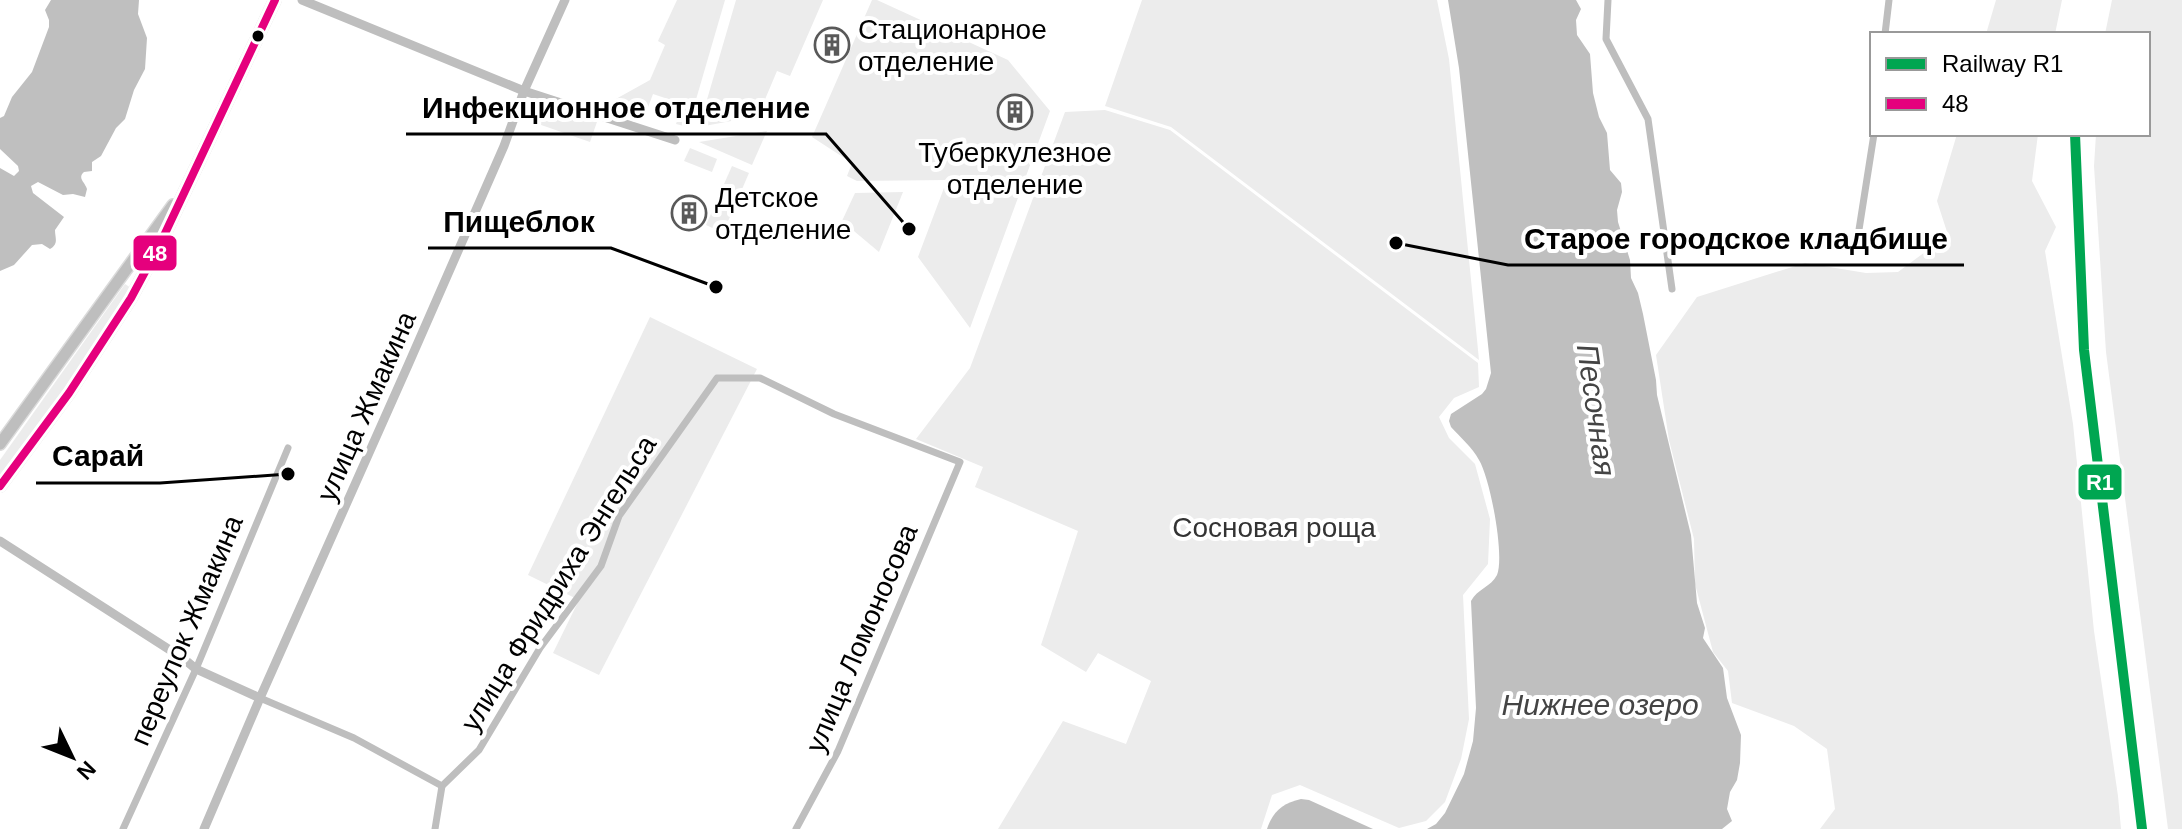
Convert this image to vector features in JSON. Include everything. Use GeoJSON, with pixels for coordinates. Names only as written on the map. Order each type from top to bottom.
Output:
{"type":"FeatureCollection","features":[{"type":"Feature","properties":{"kind":"main road"},"geometry":{"type":"LineString","coordinates":[[0,486],[69,393],[139,284],[275,0]]}},
{"type":"Feature","properties":{"kind":"main road"},"geometry":{"type":"LineString","coordinates":[[0,444],[189,182]]}},
{"type":"Feature","properties":{"kind":"main road"},"geometry":{"type":"LineString","coordinates":[[124,274],[139,284]]}},
{"type":"Feature","properties":{"kind":"street"},"geometry":{"type":"LineString","coordinates":[[302,0],[524,91],[675,140]]}},
{"type":"Feature","properties":{"kind":"street","name":"улица Жмакина"},"geometry":{"type":"LineString","coordinates":[[204,829],[565,0]]}},
{"type":"Feature","properties":{"kind":"street"},"geometry":{"type":"LineString","coordinates":[[1608,0],[1606,39],[1648,119],[1672,289]]}},
{"type":"Feature","properties":{"kind":"street"},"geometry":{"type":"LineString","coordinates":[[1885,32],[1889,0]]}},
{"type":"Feature","properties":{"kind":"street"},"geometry":{"type":"LineString","coordinates":[[1858,236],[1874,136]]}},
{"type":"Feature","properties":{"kind":"street","name":"улица Фридриха Энгельса"},"geometry":{"type":"LineString","coordinates":[[442,786],[479,750],[540,648],[601,566],[619,516],[717,378],[760,378],[834,414],[960,462]]}},
{"type":"Feature","properties":{"kind":"street","name":"переулок Жмакина"},"geometry":{"type":"LineString","coordinates":[[123,829],[196,669],[288,448]]}},
{"type":"Feature","properties":{"kind":"street","name":"улица Ломоносова"},"geometry":{"type":"LineString","coordinates":[[796,829],[838,751],[960,462]]}},
{"type":"Feature","properties":{"kind":"street"},"geometry":{"type":"LineString","coordinates":[[0,541],[196,669],[354,738],[442,786],[435,829]]}},
{"type":"Feature","properties":{"kind":"green space"},"geometry":{"type":"Polygon","coordinates":[[[677,0],[725,0],[688,127],[676,124],[683,104],[653,94],[644,118],[605,105],[650,80],[665,45],[658,41],[677,0]]]}},
{"type":"Feature","properties":{"kind":"green space"},"geometry":{"type":"Polygon","coordinates":[[[736,0],[823,0],[790,76],[777,71],[758,116],[699,127],[736,0]]]}},
{"type":"Feature","properties":{"kind":"green space"},"geometry":{"type":"Polygon","coordinates":[[[872,0],[1008,60],[1050,111],[970,328],[918,257],[947,180],[857,181],[847,176],[852,163],[812,137],[872,0]]]}},
{"type":"Feature","properties":{"kind":"green space"},"geometry":{"type":"Polygon","coordinates":[[[1142,0],[1437,0],[1449,59],[1479,360],[1171,127],[1105,106],[1142,0]]]}},
{"type":"Feature","properties":{"kind":"green space"},"geometry":{"type":"Polygon","coordinates":[[[1996,0],[2062,0],[2055,32],[1987,32],[1996,0]]]}},
{"type":"Feature","properties":{"kind":"green space"},"geometry":{"type":"Polygon","coordinates":[[[2112,0],[2182,0],[2182,829],[2168,829],[2106,352],[2094,166],[2096,136],[2150,136],[2150,32],[2105,32],[2112,0]]]}},
{"type":"Feature","properties":{"kind":"green space"},"geometry":{"type":"Polygon","coordinates":[[[533,96],[598,119],[590,142],[524,119],[533,96]]]}},
{"type":"Feature","properties":{"kind":"green space","name":"Сосновая роща"},"geometry":{"type":"Polygon","coordinates":[[[1105,110],[1170,130],[1478,363],[1479,387],[1454,398],[1439,417],[1449,438],[1475,464],[1490,519],[1488,564],[1463,595],[1469,719],[1461,759],[1445,802],[1426,821],[1399,828],[1300,785],[1272,795],[1261,829],[998,829],[1063,721],[1126,744],[1151,681],[1098,653],[1086,672],[1041,645],[1078,531],[975,487],[983,467],[916,439],[970,368],[1065,112],[1105,110]]]}},
{"type":"Feature","properties":{"kind":"green space"},"geometry":{"type":"Polygon","coordinates":[[[767,131],[752,165],[699,142],[767,131]]]}},
{"type":"Feature","properties":{"kind":"green space"},"geometry":{"type":"Polygon","coordinates":[[[1956,136],[2038,136],[2032,181],[2056,227],[2045,251],[2073,424],[2094,631],[2121,829],[1820,829],[1835,809],[1827,749],[1794,726],[1732,703],[1728,671],[1713,652],[1695,584],[1694,539],[1669,440],[1656,355],[1697,297],[1805,263],[1866,273],[1898,272],[1948,235],[1937,201],[1956,136]]]}},
{"type":"Feature","properties":{"kind":"green space"},"geometry":{"type":"Polygon","coordinates":[[[690,148],[717,159],[712,172],[684,161],[690,148]]]}},
{"type":"Feature","properties":{"kind":"green space"},"geometry":{"type":"Polygon","coordinates":[[[732,166],[749,173],[723,233],[706,225],[732,166]]]}},
{"type":"Feature","properties":{"kind":"green space"},"geometry":{"type":"Polygon","coordinates":[[[903,192],[879,252],[842,221],[855,193],[903,192]]]}},
{"type":"Feature","properties":{"kind":"green space"},"geometry":{"type":"Polygon","coordinates":[[[125,284],[131,288],[63,390],[0,476],[0,460],[125,284]]]}},
{"type":"Feature","properties":{"kind":"green space"},"geometry":{"type":"Polygon","coordinates":[[[650,317],[757,369],[599,675],[553,653],[579,600],[528,575],[650,317]]]}},
{"type":"Feature","properties":{"kind":"water"},"geometry":{"type":"Polygon","coordinates":[[[51,0],[139,0],[138,14],[147,38],[145,69],[134,90],[125,119],[116,128],[101,156],[92,162],[92,171],[82,174],[87,189],[85,197],[63,195],[38,182],[31,186],[33,193],[64,217],[55,230],[55,245],[50,249],[42,244],[32,245],[14,265],[0,271],[0,168],[14,176],[19,171],[18,166],[0,149],[0,118],[32,72],[49,27],[45,10],[51,0]]]}},
{"type":"Feature","properties":{"kind":"water","name":"Нижнее озеро"},"geometry":{"type":"Polygon","coordinates":[[[1448,0],[1576,0],[1581,9],[1576,20],[1577,35],[1590,54],[1593,93],[1607,133],[1610,170],[1621,183],[1618,222],[1643,314],[1657,395],[1691,535],[1697,603],[1705,628],[1703,638],[1723,668],[1727,698],[1741,735],[1737,780],[1730,792],[1727,809],[1732,821],[1722,829],[1427,829],[1445,813],[1464,774],[1473,741],[1476,708],[1471,601],[1494,579],[1499,565],[1495,517],[1488,483],[1476,455],[1449,421],[1451,414],[1482,394],[1491,373],[1459,68],[1448,0]]]}},
{"type":"Feature","properties":{"kind":"water"},"geometry":{"type":"Polygon","coordinates":[[[1301,799],[1373,829],[1267,829],[1280,809],[1301,799]]]}},
{"type":"Feature","properties":{"kind":"rail line","name":"R1"},"geometry":{"type":"LineString","coordinates":[[2075,136],[2084,350],[2142,829]]}},
{"type":"Feature","properties":{"kind":"transit line","name":"48"},"geometry":{"type":"LineString","coordinates":[[0,486],[69,393],[131,298],[160,244],[275,0]]}},
{"type":"Feature","properties":{"kind":"place","name":"Стационарное отделение"},"geometry":{"type":"Point","coordinates":[832,45]}},
{"type":"Feature","properties":{"kind":"place","name":"Туберкулезное отделение"},"geometry":{"type":"Point","coordinates":[1015,112]}},
{"type":"Feature","properties":{"kind":"place","name":"Детское отделение"},"geometry":{"type":"Point","coordinates":[689,213]}},
{"type":"Feature","properties":{"kind":"place","name":"Инфекционное отделение"},"geometry":{"type":"Point","coordinates":[909,229]}},
{"type":"Feature","properties":{"kind":"place","name":"Старое городское кладбище"},"geometry":{"type":"Point","coordinates":[1396,243]}},
{"type":"Feature","properties":{"kind":"place","name":"Пищеблок"},"geometry":{"type":"Point","coordinates":[716,287]}},
{"type":"Feature","properties":{"kind":"place","name":"Сарай"},"geometry":{"type":"Point","coordinates":[288,474]}},
{"type":"Feature","properties":{"kind":"water label","name":"Песочная"},"geometry":{"type":"Point","coordinates":[1596,410]}}]}
